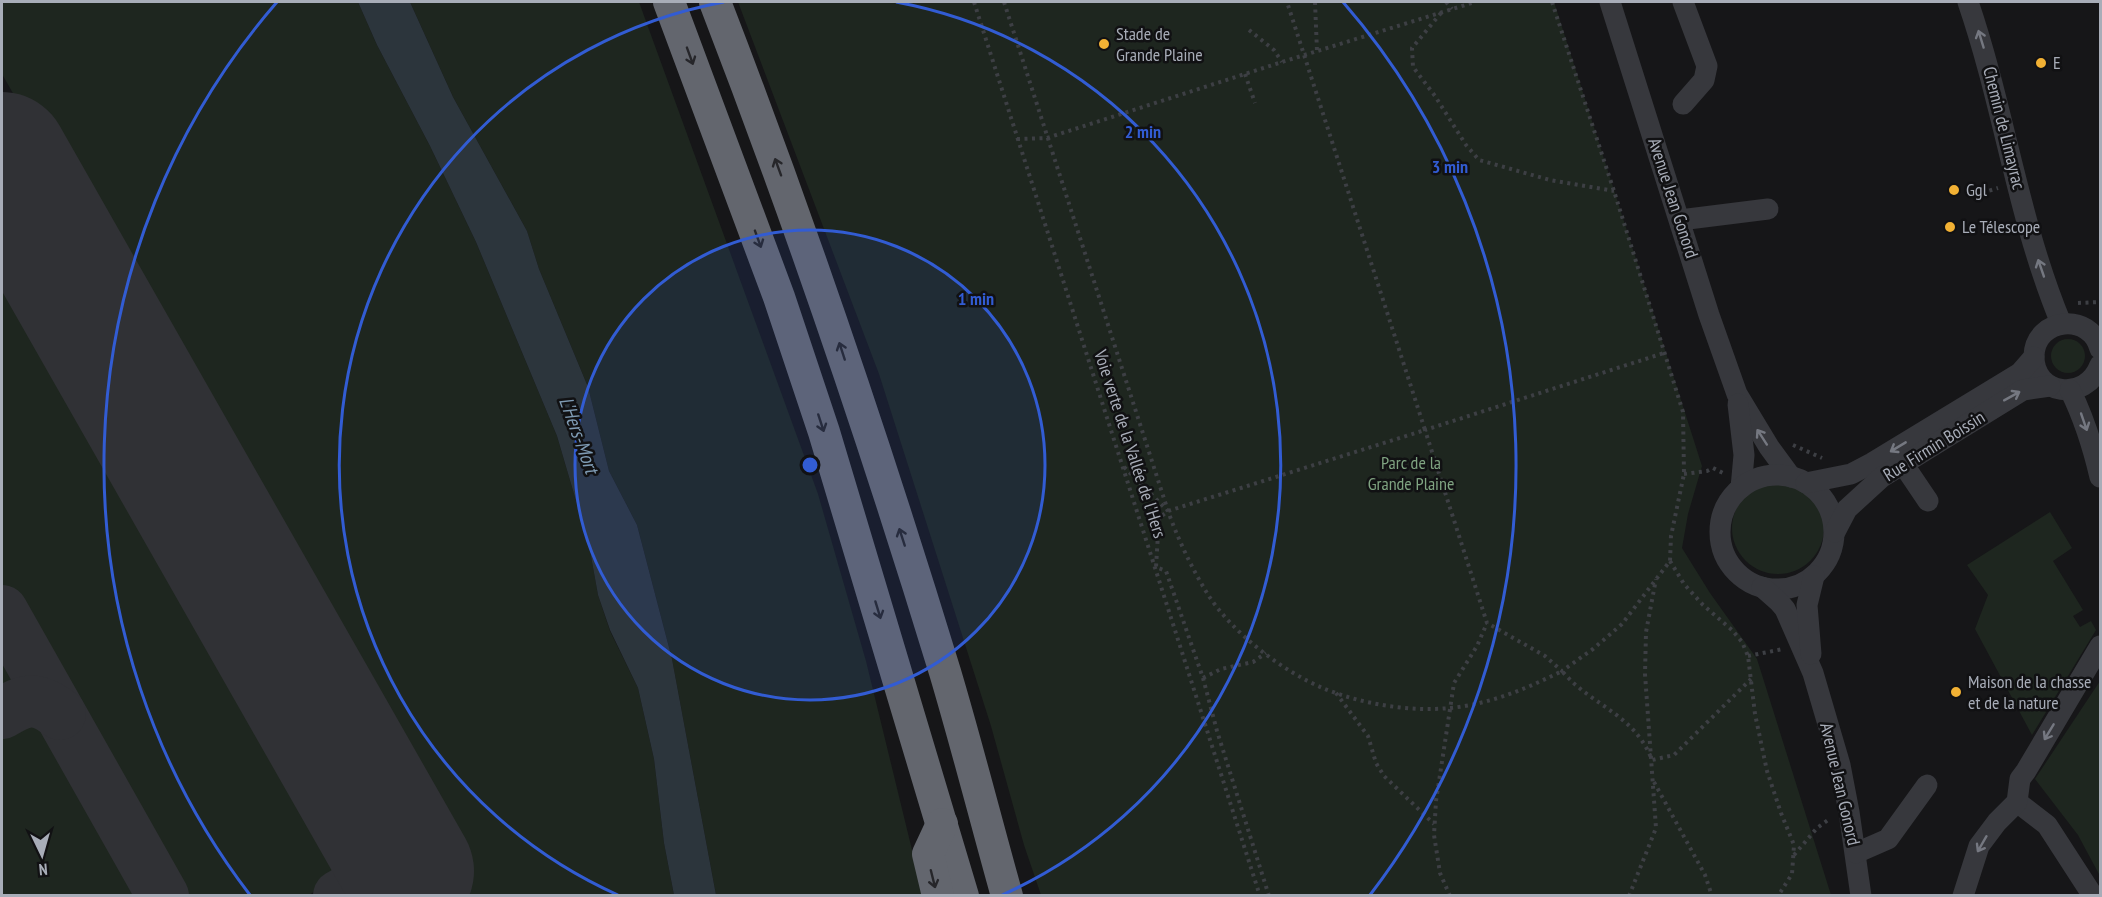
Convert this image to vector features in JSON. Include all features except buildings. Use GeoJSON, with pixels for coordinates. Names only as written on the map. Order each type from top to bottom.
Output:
{"type":"FeatureCollection","features":[{"type":"Feature","properties":{"kind":"highway"},"geometry":{"type":"LineString","coordinates":[[669,2],[779,297],[824,432],[963,896]]}},
{"type":"Feature","properties":{"kind":"highway"},"geometry":{"type":"LineString","coordinates":[[715,2],[758,112],[826,304],[946,675],[1007,896]]}},
{"type":"Feature","properties":{"kind":"highway"},"geometry":{"type":"LineString","coordinates":[[946,675],[1019,864],[1028,896]]}},
{"type":"Feature","properties":{"kind":"highway"},"geometry":{"type":"LineString","coordinates":[[938,896],[928,854],[942,824]]}},
{"type":"Feature","properties":{"kind":"street","name":"Avenue Jean Gonord"},"geometry":{"type":"LineString","coordinates":[[1610,2],[1737,394],[1744,455],[1741,488],[1732,496],[1724,513],[1720,531],[1721,544],[1731,567],[1745,579],[1761,588],[1785,609],[1813,673],[1839,765],[1856,853],[1861,896]]}},
{"type":"Feature","properties":{"kind":"street"},"geometry":{"type":"LineString","coordinates":[[1683,2],[1707,66],[1704,80],[1683,104]]}},
{"type":"Feature","properties":{"kind":"street","name":"Chemin de Limayrac"},"geometry":{"type":"LineString","coordinates":[[1968,2],[1991,75],[2040,267],[2081,323],[2099,342],[2100,349]]}},
{"type":"Feature","properties":{"kind":"street"},"geometry":{"type":"LineString","coordinates":[[1680,220],[1768,210]]}},
{"type":"Feature","properties":{"kind":"street"},"geometry":{"type":"LineString","coordinates":[[2081,323],[2050,327],[2035,345],[2034,357],[2041,378],[2060,388],[2080,411],[2095,454],[2100,477]]}},
{"type":"Feature","properties":{"kind":"street","name":"Rue Firmin Boissin"},"geometry":{"type":"LineString","coordinates":[[1799,480],[1851,474],[2020,373],[2034,357]]}},
{"type":"Feature","properties":{"kind":"street","name":"Rue Firmin Boissin"},"geometry":{"type":"LineString","coordinates":[[1835,531],[1847,509],[1882,477],[2023,390],[2084,387],[2094,379],[2100,365]]}},
{"type":"Feature","properties":{"kind":"street","name":"Avenue Jean Gonord"},"geometry":{"type":"LineString","coordinates":[[1737,394],[1769,447],[1799,480],[1818,492],[1827,503],[1833,517],[1835,531],[1830,556],[1814,576],[1807,605],[1813,673]]}},
{"type":"Feature","properties":{"kind":"street"},"geometry":{"type":"LineString","coordinates":[[1903,464],[1928,501]]}},
{"type":"Feature","properties":{"kind":"street"},"geometry":{"type":"LineString","coordinates":[[1741,488],[1750,482],[1770,476],[1799,480]]}},
{"type":"Feature","properties":{"kind":"street"},"geometry":{"type":"LineString","coordinates":[[1761,588],[1772,590],[1795,587],[1814,576]]}},
{"type":"Feature","properties":{"kind":"street"},"geometry":{"type":"LineString","coordinates":[[1963,896],[1980,846],[1997,822],[2017,802],[2020,778],[2100,646]]}},
{"type":"Feature","properties":{"kind":"street"},"geometry":{"type":"LineString","coordinates":[[1856,853],[1888,839],[1927,785]]}},
{"type":"Feature","properties":{"kind":"street"},"geometry":{"type":"LineString","coordinates":[[2017,802],[2047,825],[2093,896]]}},
{"type":"Feature","properties":{"kind":"path","name":"Voie verte de la Vallée de l'Hers"},"geometry":{"type":"LineString","coordinates":[[974,2],[1260,896]]}},
{"type":"Feature","properties":{"kind":"path"},"geometry":{"type":"LineString","coordinates":[[1004,2],[1180,544],[1207,594],[1239,631],[1290,671],[1325,689],[1387,705],[1449,708],[1512,694],[1562,671],[1623,624],[1670,561]]}},
{"type":"Feature","properties":{"kind":"path"},"geometry":{"type":"LineString","coordinates":[[1287,2],[1487,623],[1477,646],[1454,683],[1436,801],[1434,835],[1440,873],[1450,896]]}},
{"type":"Feature","properties":{"kind":"path"},"geometry":{"type":"LineString","coordinates":[[1315,2],[1317,51]]}},
{"type":"Feature","properties":{"kind":"path"},"geometry":{"type":"LineString","coordinates":[[1446,2],[1452,9]]}},
{"type":"Feature","properties":{"kind":"path"},"geometry":{"type":"LineString","coordinates":[[1017,139],[1047,138],[1475,2]]}},
{"type":"Feature","properties":{"kind":"path"},"geometry":{"type":"LineString","coordinates":[[1552,2],[1683,412],[1684,474],[1671,536],[1670,561],[1684,584],[1742,642],[1748,656],[1755,714],[1767,771],[1794,845],[1792,874],[1778,896]]}},
{"type":"Feature","properties":{"kind":"path"},"geometry":{"type":"LineString","coordinates":[[1442,12],[1412,48],[1413,67],[1435,96],[1466,145],[1479,160],[1550,180],[1614,191]]}},
{"type":"Feature","properties":{"kind":"path"},"geometry":{"type":"LineString","coordinates":[[1249,30],[1274,50],[1282,62]]}},
{"type":"Feature","properties":{"kind":"path"},"geometry":{"type":"LineString","coordinates":[[1245,74],[1255,103]]}},
{"type":"Feature","properties":{"kind":"path"},"geometry":{"type":"LineString","coordinates":[[2070,301],[2088,304],[2100,302]]}},
{"type":"Feature","properties":{"kind":"path"},"geometry":{"type":"LineString","coordinates":[[1269,896],[1217,731],[1203,678],[1166,571],[1156,567],[1159,518],[1168,511],[1664,353]]}},
{"type":"Feature","properties":{"kind":"path"},"geometry":{"type":"LineString","coordinates":[[1791,444],[1817,458],[1824,459]]}},
{"type":"Feature","properties":{"kind":"path"},"geometry":{"type":"LineString","coordinates":[[1123,466],[1168,511]]}},
{"type":"Feature","properties":{"kind":"path"},"geometry":{"type":"LineString","coordinates":[[1684,474],[1713,468],[1723,473],[1730,466]]}},
{"type":"Feature","properties":{"kind":"path"},"geometry":{"type":"LineString","coordinates":[[1629,896],[1656,828],[1645,674],[1646,632],[1656,578]]}},
{"type":"Feature","properties":{"kind":"path"},"geometry":{"type":"LineString","coordinates":[[1487,623],[1545,656],[1571,682],[1633,727],[1647,747],[1652,760]]}},
{"type":"Feature","properties":{"kind":"path"},"geometry":{"type":"LineString","coordinates":[[1748,656],[1785,648]]}},
{"type":"Feature","properties":{"kind":"path"},"geometry":{"type":"LineString","coordinates":[[1203,678],[1221,669],[1253,662],[1266,653]]}},
{"type":"Feature","properties":{"kind":"path"},"geometry":{"type":"LineString","coordinates":[[1652,760],[1674,755],[1751,679]]}},
{"type":"Feature","properties":{"kind":"path"},"geometry":{"type":"LineString","coordinates":[[1336,693],[1368,736],[1376,763],[1384,776],[1435,825]]}},
{"type":"Feature","properties":{"kind":"path"},"geometry":{"type":"LineString","coordinates":[[1654,781],[1705,875],[1712,896]]}},
{"type":"Feature","properties":{"kind":"path"},"geometry":{"type":"LineString","coordinates":[[1794,855],[1817,828],[1828,820]]}},
{"type":"Feature","properties":{"kind":"green space"},"geometry":{"type":"Polygon","coordinates":[[[2,2],[358,2],[377,45],[430,146],[476,242],[557,436],[589,545],[598,595],[610,631],[638,688],[654,759],[664,843],[674,895],[371,895],[445,853],[2,74],[2,2]]]}},
{"type":"Feature","properties":{"kind":"green space"},"geometry":{"type":"Polygon","coordinates":[[[410,2],[639,2],[818,494],[866,661],[923,895],[716,895],[672,659],[637,525],[609,471],[588,387],[539,269],[527,231],[453,97],[410,2]]]}},
{"type":"Feature","properties":{"kind":"green space","name":"Parc de la Grande Plaine"},"geometry":{"type":"Polygon","coordinates":[[[738,2],[1554,2],[1702,466],[1688,514],[1682,548],[1710,593],[1757,659],[1831,895],[1041,895],[1024,845],[991,726],[879,374],[738,2]]]}},
{"type":"Feature","properties":{"kind":"green space"},"geometry":{"type":"Polygon","coordinates":[[[2,246],[337,834],[337,872],[329,882],[309,895],[178,895],[2,584],[2,246]]]}},
{"type":"Feature","properties":{"kind":"green space"},"geometry":{"type":"Polygon","coordinates":[[[2068,339],[2080,344],[2085,356],[2080,368],[2068,373],[2056,368],[2051,356],[2056,344],[2068,339]]]}},
{"type":"Feature","properties":{"kind":"green space"},"geometry":{"type":"Polygon","coordinates":[[[1778,482],[1795,486],[1810,496],[1820,511],[1824,528],[1820,545],[1810,560],[1795,570],[1778,574],[1761,570],[1746,560],[1736,545],[1732,528],[1736,511],[1746,496],[1761,486],[1778,482]]]}},
{"type":"Feature","properties":{"kind":"green space"},"geometry":{"type":"Polygon","coordinates":[[[2050,512],[2072,548],[2053,561],[2083,610],[2073,616],[2080,627],[2091,621],[2096,630],[2032,735],[1975,629],[1988,595],[1967,565],[2050,512]]]}},
{"type":"Feature","properties":{"kind":"green space"},"geometry":{"type":"Polygon","coordinates":[[[2,636],[17,662],[20,677],[12,691],[2,698],[2,636]]]}},
{"type":"Feature","properties":{"kind":"green space"},"geometry":{"type":"Polygon","coordinates":[[[2100,681],[2100,876],[2078,835],[2035,779],[2100,681]]]}},
{"type":"Feature","properties":{"kind":"green space"},"geometry":{"type":"Polygon","coordinates":[[[28,711],[38,714],[50,723],[148,895],[2,895],[2,725],[28,711]]]}},
{"type":"Feature","properties":{"kind":"water","name":"L'Hers-Mort"},"geometry":{"type":"Polygon","coordinates":[[[358,2],[410,2],[453,97],[527,231],[539,269],[588,387],[609,471],[637,525],[672,659],[716,895],[674,895],[664,843],[654,759],[638,688],[610,630],[598,595],[589,545],[557,436],[476,242],[430,146],[377,45],[358,2]]]}},
{"type":"Feature","properties":{"kind":"taxiway"},"geometry":{"type":"LineString","coordinates":[[2,611],[163,896]]}},
{"type":"Feature","properties":{"kind":"taxiway"},"geometry":{"type":"LineString","coordinates":[[2,713],[25,702],[37,702],[60,714]]}},
{"type":"Feature","properties":{"kind":"taxiway"},"geometry":{"type":"LineString","coordinates":[[339,896],[363,881],[377,867],[382,848],[378,819]]}},
{"type":"Feature","properties":{"kind":"runway"},"geometry":{"type":"LineString","coordinates":[[2,158],[408,871]]}},
{"type":"Feature","properties":{"kind":"place","name":"Stade de Grande Plaine"},"geometry":{"type":"Point","coordinates":[1104,44]}},
{"type":"Feature","properties":{"kind":"place","name":"E"},"geometry":{"type":"Point","coordinates":[2041,63]}},
{"type":"Feature","properties":{"kind":"place","name":"Ggl"},"geometry":{"type":"Point","coordinates":[1954,190]}},
{"type":"Feature","properties":{"kind":"place","name":"Le Télescope"},"geometry":{"type":"Point","coordinates":[1950,227]}},
{"type":"Feature","properties":{"kind":"place","name":"Maison de la chasse et de la nature"},"geometry":{"type":"Point","coordinates":[1956,692]}}]}
